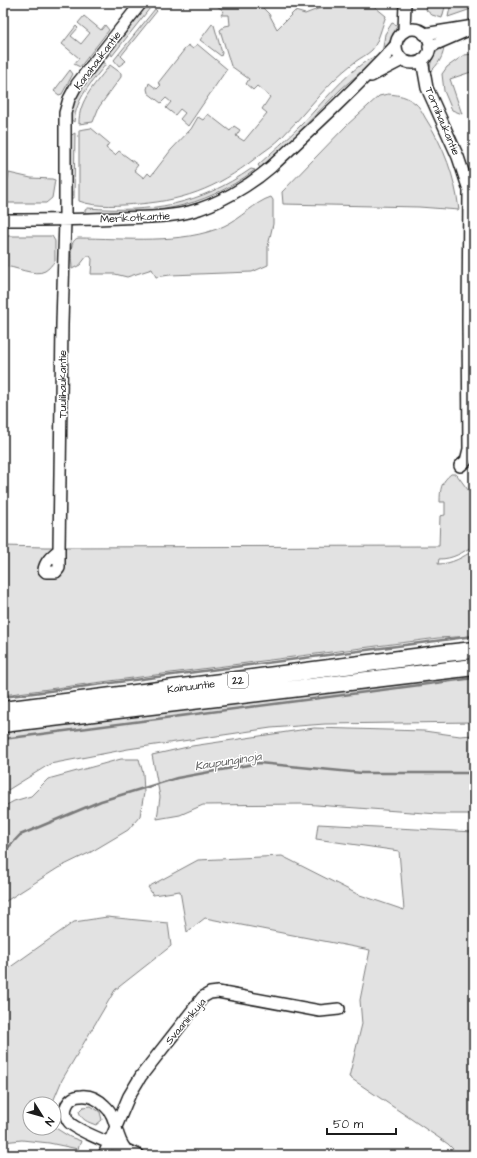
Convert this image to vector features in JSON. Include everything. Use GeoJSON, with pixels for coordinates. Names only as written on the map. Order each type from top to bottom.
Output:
{"type":"FeatureCollection","features":[{"type":"Feature","properties":{"kind":"highway","name":"Kainuuntie"},"geometry":{"type":"LineString","coordinates":[[3,710],[474,650]]}},
{"type":"Feature","properties":{"kind":"highway","name":"Kainuuntie"},"geometry":{"type":"LineString","coordinates":[[3,724],[474,667]]}},
{"type":"Feature","properties":{"kind":"street","name":"Kanahaukantie"},"geometry":{"type":"LineString","coordinates":[[65,219],[64,128],[65,113],[69,99],[77,84],[141,3]]}},
{"type":"Feature","properties":{"kind":"street"},"geometry":{"type":"LineString","coordinates":[[405,5],[414,32],[429,42],[430,47]]}},
{"type":"Feature","properties":{"kind":"street"},"geometry":{"type":"LineString","coordinates":[[414,32],[474,27]]}},
{"type":"Feature","properties":{"kind":"street"},"geometry":{"type":"LineString","coordinates":[[396,45],[397,54],[412,61],[428,52],[430,47],[474,27]]}},
{"type":"Feature","properties":{"kind":"street","name":"Merikotkantie"},"geometry":{"type":"LineString","coordinates":[[3,220],[83,220],[165,217],[190,212],[223,199],[262,175],[363,80],[396,45],[400,35],[414,32]]}},
{"type":"Feature","properties":{"kind":"street","name":"Merikotkantie"},"geometry":{"type":"LineString","coordinates":[[363,80],[412,61]]}},
{"type":"Feature","properties":{"kind":"street","name":"Tornihaukantie"},"geometry":{"type":"LineString","coordinates":[[412,61],[427,88],[458,157],[469,190],[469,449],[466,461],[460,466]]}},
{"type":"Feature","properties":{"kind":"street","name":"Tuulihaukantie"},"geometry":{"type":"LineString","coordinates":[[60,550],[62,317],[65,219]]}},
{"type":"Feature","properties":{"kind":"street","name":"Svaaninkuja"},"geometry":{"type":"LineString","coordinates":[[104,1155],[129,1096],[141,1076],[203,997],[210,993],[218,992],[320,1011],[339,1009]]}},
{"type":"Feature","properties":{"kind":"street"},"geometry":{"type":"LineString","coordinates":[[126,1150],[118,1139],[112,1115],[100,1101],[90,1097],[76,1096],[71,1099],[66,1106],[66,1116],[73,1126],[110,1143],[126,1150],[138,1155]]}},
{"type":"Feature","properties":{"kind":"shaded area"},"geometry":{"type":"Polygon","coordinates":[[[213,3],[258,3],[269,14],[277,29],[295,11],[305,14],[333,3],[370,3],[386,16],[378,39],[372,50],[352,64],[335,79],[279,140],[233,174],[190,195],[157,202],[109,206],[93,205],[79,201],[79,130],[91,128],[109,143],[106,148],[115,155],[119,151],[138,165],[134,170],[144,178],[148,173],[151,176],[171,150],[191,129],[198,117],[203,120],[208,114],[230,131],[234,126],[240,130],[236,136],[244,141],[267,113],[262,109],[270,97],[257,86],[253,90],[246,84],[249,79],[231,66],[220,30],[225,26],[230,25],[229,15],[221,15],[224,11],[213,3]]]}},
{"type":"Feature","properties":{"kind":"shaded area"},"geometry":{"type":"Polygon","coordinates":[[[433,3],[446,3],[442,18],[432,15],[426,10],[427,7],[433,3]]]}},
{"type":"Feature","properties":{"kind":"shaded area"},"geometry":{"type":"Polygon","coordinates":[[[451,3],[474,3],[474,8],[448,17],[451,3]]]}},
{"type":"Feature","properties":{"kind":"shaded area"},"geometry":{"type":"Polygon","coordinates":[[[147,6],[150,8],[112,56],[110,51],[147,6]]]}},
{"type":"Feature","properties":{"kind":"shaded area"},"geometry":{"type":"Polygon","coordinates":[[[155,9],[157,11],[121,56],[126,61],[119,66],[114,60],[155,9]]]}},
{"type":"Feature","properties":{"kind":"shaded area"},"geometry":{"type":"Polygon","coordinates":[[[84,16],[101,30],[105,25],[109,30],[80,67],[74,64],[79,58],[62,44],[76,26],[78,28],[71,36],[81,44],[90,33],[78,23],[84,16]]]}},
{"type":"Feature","properties":{"kind":"shaded area"},"geometry":{"type":"Polygon","coordinates":[[[392,23],[397,25],[393,36],[382,54],[385,34],[392,23]]]}},
{"type":"Feature","properties":{"kind":"shaded area"},"geometry":{"type":"Polygon","coordinates":[[[212,24],[214,25],[222,53],[221,56],[200,40],[212,24]]]}},
{"type":"Feature","properties":{"kind":"shaded area"},"geometry":{"type":"Polygon","coordinates":[[[197,44],[227,69],[188,126],[180,119],[185,113],[180,109],[175,115],[166,108],[171,102],[166,98],[161,103],[148,93],[147,89],[149,83],[157,89],[161,85],[158,83],[188,45],[193,49],[197,44]]]}},
{"type":"Feature","properties":{"kind":"shaded area"},"geometry":{"type":"Polygon","coordinates":[[[444,45],[440,60],[430,72],[433,57],[444,45]]]}},
{"type":"Feature","properties":{"kind":"shaded area"},"geometry":{"type":"Polygon","coordinates":[[[474,54],[474,71],[450,79],[462,114],[452,110],[444,91],[442,74],[447,67],[464,55],[474,54]]]}},
{"type":"Feature","properties":{"kind":"shaded area"},"geometry":{"type":"Polygon","coordinates":[[[375,57],[377,58],[341,89],[286,145],[260,168],[258,165],[301,125],[347,76],[357,67],[375,57]]]}},
{"type":"Feature","properties":{"kind":"shaded area"},"geometry":{"type":"Polygon","coordinates":[[[101,62],[106,64],[81,98],[75,113],[74,122],[70,119],[73,104],[85,81],[101,62]]]}},
{"type":"Feature","properties":{"kind":"shaded area"},"geometry":{"type":"Polygon","coordinates":[[[110,65],[121,73],[121,77],[99,107],[93,122],[79,124],[85,99],[110,65]]]}},
{"type":"Feature","properties":{"kind":"shaded area"},"geometry":{"type":"Polygon","coordinates":[[[70,70],[73,74],[62,94],[59,95],[54,91],[70,70]]]}},
{"type":"Feature","properties":{"kind":"shaded area"},"geometry":{"type":"Polygon","coordinates":[[[388,94],[399,95],[409,99],[417,105],[421,111],[438,140],[448,163],[455,186],[459,210],[419,207],[283,204],[282,192],[347,125],[379,96],[388,94]]]}},
{"type":"Feature","properties":{"kind":"shaded area"},"geometry":{"type":"Polygon","coordinates":[[[75,133],[74,198],[69,198],[70,136],[75,133]]]}},
{"type":"Feature","properties":{"kind":"shaded area"},"geometry":{"type":"Polygon","coordinates":[[[251,169],[255,170],[234,184],[194,202],[153,211],[85,213],[85,210],[88,208],[133,209],[174,204],[212,191],[251,169]]]}},
{"type":"Feature","properties":{"kind":"shaded area"},"geometry":{"type":"Polygon","coordinates":[[[9,173],[31,178],[55,180],[52,198],[46,203],[3,203],[3,182],[7,182],[9,173]]]}},
{"type":"Feature","properties":{"kind":"shaded area"},"geometry":{"type":"Polygon","coordinates":[[[271,197],[273,200],[273,224],[268,246],[268,265],[252,272],[170,275],[156,277],[152,269],[127,277],[115,274],[91,274],[92,259],[90,256],[87,256],[80,265],[72,269],[72,247],[75,240],[78,238],[152,239],[190,236],[208,232],[224,226],[265,199],[271,197]]]}},
{"type":"Feature","properties":{"kind":"shaded area"},"geometry":{"type":"Polygon","coordinates":[[[3,236],[52,236],[55,241],[55,261],[48,269],[41,273],[3,266],[3,236]]]}},
{"type":"Feature","properties":{"kind":"shaded area"},"geometry":{"type":"Polygon","coordinates":[[[451,474],[457,475],[474,498],[474,545],[453,557],[439,559],[438,564],[443,564],[461,558],[474,550],[474,636],[438,638],[3,695],[3,546],[439,546],[440,516],[445,515],[445,502],[440,502],[441,490],[443,483],[451,474]]]}},
{"type":"Feature","properties":{"kind":"shaded area"},"geometry":{"type":"Polygon","coordinates":[[[474,670],[474,722],[325,724],[271,728],[128,749],[50,764],[3,793],[3,730],[474,670]]]}},
{"type":"Feature","properties":{"kind":"shaded area"},"geometry":{"type":"Polygon","coordinates":[[[314,728],[424,731],[460,736],[474,735],[474,814],[438,814],[303,804],[203,805],[180,815],[157,819],[160,797],[152,755],[192,746],[314,728]]]}},
{"type":"Feature","properties":{"kind":"shaded area"},"geometry":{"type":"Polygon","coordinates":[[[121,759],[139,759],[143,773],[144,793],[140,816],[128,830],[91,852],[58,868],[3,903],[3,807],[14,801],[31,796],[48,779],[121,759]]]}},
{"type":"Feature","properties":{"kind":"shaded area"},"geometry":{"type":"Polygon","coordinates":[[[318,824],[474,832],[474,1155],[459,1155],[448,1144],[349,1077],[362,1024],[360,1000],[370,950],[205,918],[187,932],[180,891],[153,895],[148,887],[198,860],[282,856],[357,894],[404,910],[399,851],[316,839],[318,824]]]}},
{"type":"Feature","properties":{"kind":"shaded area"},"geometry":{"type":"Polygon","coordinates":[[[107,917],[168,923],[171,946],[115,990],[62,1080],[55,1096],[22,1096],[22,1136],[62,1136],[62,1132],[81,1141],[78,1149],[49,1143],[22,1140],[3,1142],[3,971],[74,922],[107,917]]]}},
{"type":"Feature","properties":{"kind":"shaded area"},"geometry":{"type":"Polygon","coordinates":[[[91,1106],[100,1112],[102,1120],[96,1125],[83,1119],[79,1111],[83,1107],[91,1106]]]}},
{"type":"Feature","properties":{"kind":"waterway"},"geometry":{"type":"LineString","coordinates":[[3,697],[474,636]]}},
{"type":"Feature","properties":{"kind":"waterway"},"geometry":{"type":"LineString","coordinates":[[3,739],[474,678]]}},
{"type":"Feature","properties":{"kind":"waterway","name":"Kaupunginoja"},"geometry":{"type":"LineString","coordinates":[[3,853],[20,835],[101,801],[177,778],[259,763],[362,773],[474,773]]}}]}
